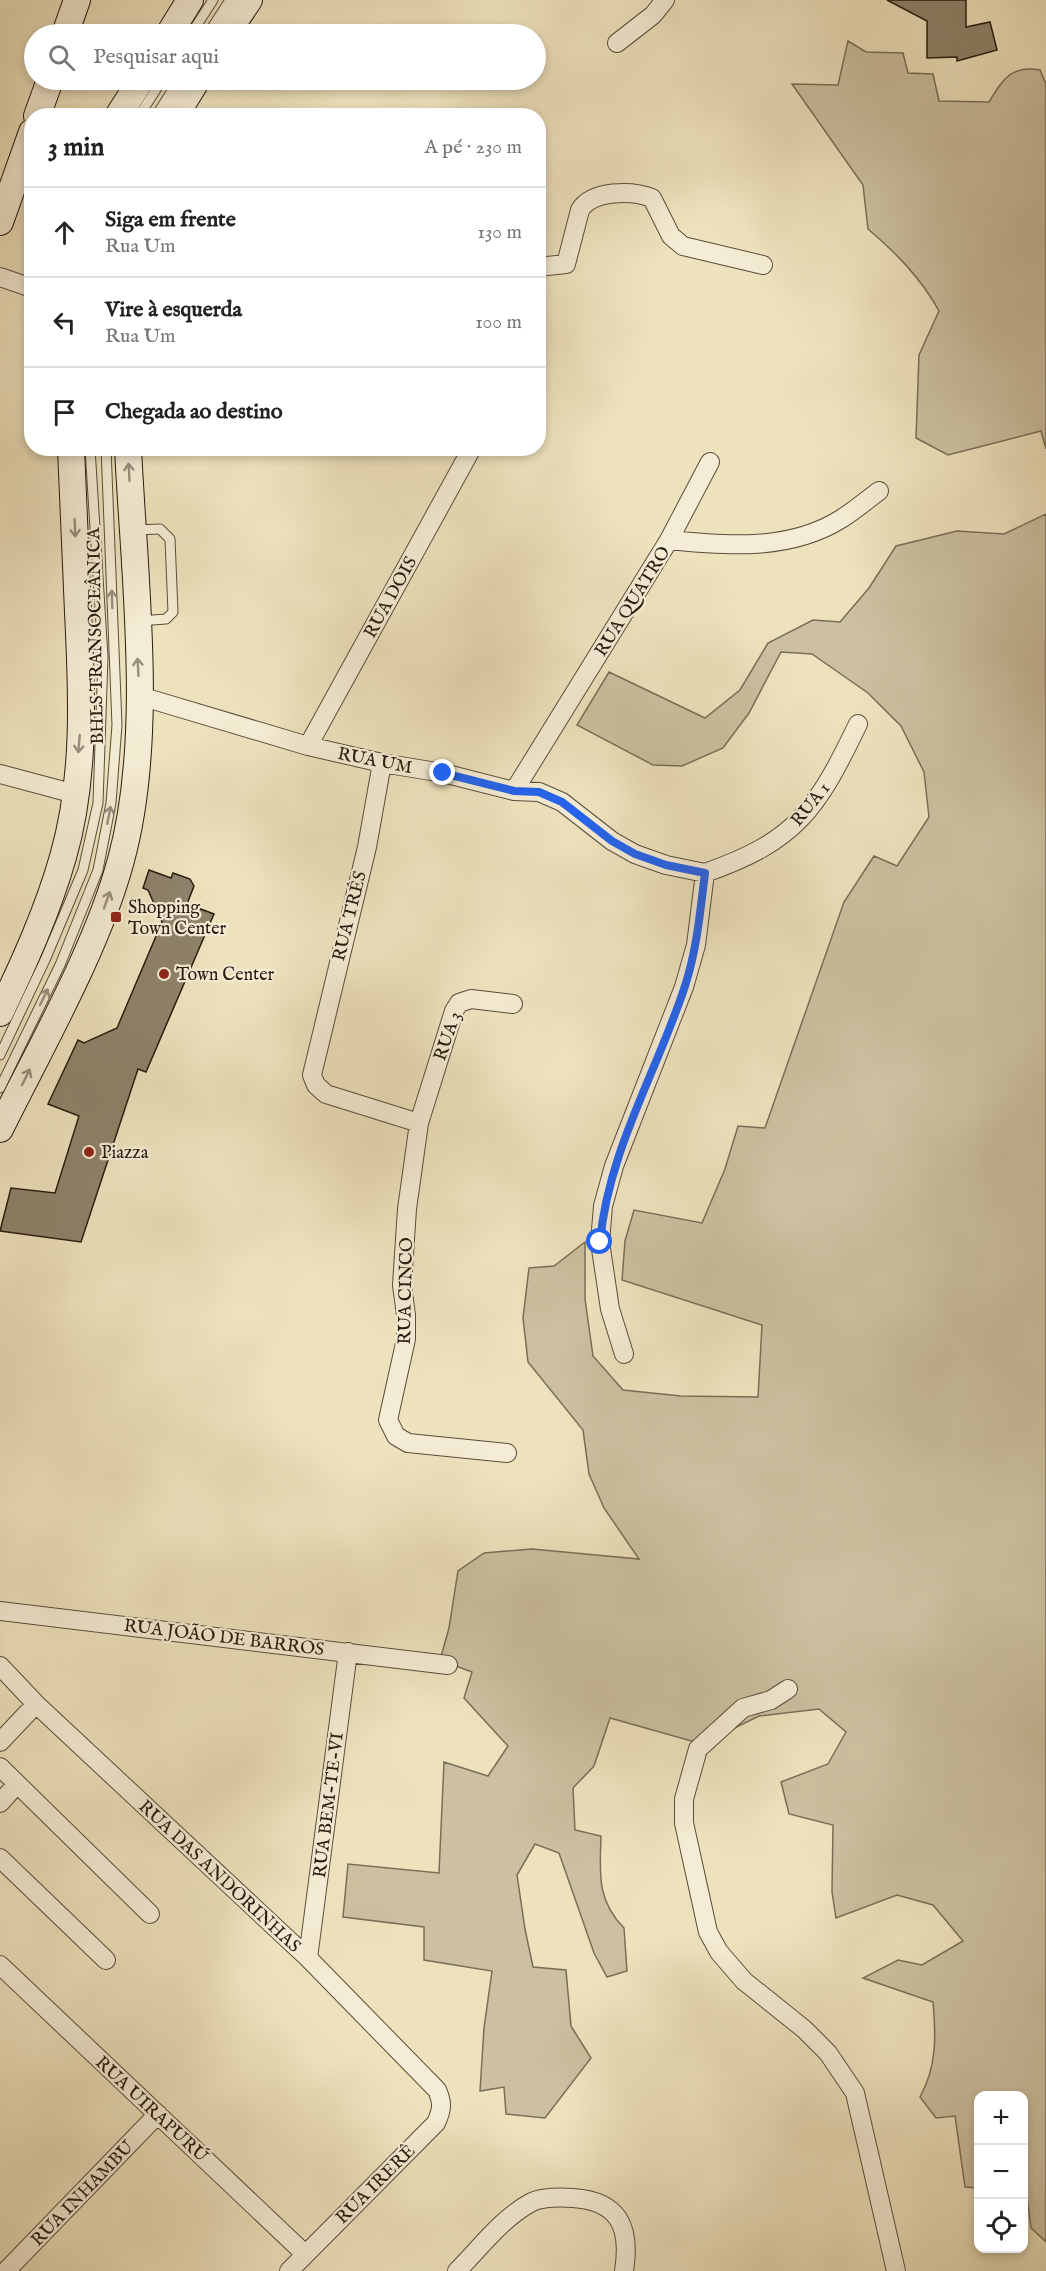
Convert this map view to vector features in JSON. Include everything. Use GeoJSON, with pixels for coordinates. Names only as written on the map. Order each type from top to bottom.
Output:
{"type":"FeatureCollection","features":[{"type":"Feature","properties":{"kind":"main road"},"geometry":{"type":"LineString","coordinates":[[69,24],[77,0]]}},
{"type":"Feature","properties":{"kind":"main road"},"geometry":{"type":"LineString","coordinates":[[175,24],[190,0]]}},
{"type":"Feature","properties":{"kind":"main road"},"geometry":{"type":"LineString","coordinates":[[233,24],[249,0]]}},
{"type":"Feature","properties":{"kind":"main road"},"geometry":{"type":"LineString","coordinates":[[40,108],[46,90]]}},
{"type":"Feature","properties":{"kind":"main road"},"geometry":{"type":"LineString","coordinates":[[123,108],[135,90]]}},
{"type":"Feature","properties":{"kind":"main road"},"geometry":{"type":"LineString","coordinates":[[181,108],[191,90]]}},
{"type":"Feature","properties":{"kind":"main road"},"geometry":{"type":"LineString","coordinates":[[0,222],[24,154]]}},
{"type":"Feature","properties":{"kind":"main road"},"geometry":{"type":"LineString","coordinates":[[0,1013],[19,973],[63,856],[75,794],[81,729],[71,456]]}},
{"type":"Feature","properties":{"kind":"main road"},"geometry":{"type":"LineString","coordinates":[[0,1129],[92,941],[121,860],[134,792],[140,696],[128,456]]}},
{"type":"Feature","properties":{"kind":"street"},"geometry":{"type":"LineString","coordinates":[[617,43],[653,15],[665,0]]}},
{"type":"Feature","properties":{"kind":"street"},"geometry":{"type":"LineString","coordinates":[[546,266],[566,264],[584,202],[600,196],[642,194],[652,198],[671,236],[683,246],[763,265]]}},
{"type":"Feature","properties":{"kind":"street"},"geometry":{"type":"LineString","coordinates":[[0,277],[24,285]]}},
{"type":"Feature","properties":{"kind":"street","name":"RUA DOIS"},"geometry":{"type":"LineString","coordinates":[[308,746],[468,456]]}},
{"type":"Feature","properties":{"kind":"street"},"geometry":{"type":"LineString","coordinates":[[669,540],[710,462]]}},
{"type":"Feature","properties":{"kind":"street","name":"RUA QUATRO"},"geometry":{"type":"LineString","coordinates":[[514,791],[669,540],[718,545],[768,543],[806,535],[841,519],[879,491]]}},
{"type":"Feature","properties":{"kind":"street","name":"RUA UM"},"geometry":{"type":"LineString","coordinates":[[140,696],[308,746],[382,763],[443,773],[514,791],[539,792],[562,802],[612,841],[635,854],[666,865],[705,873]]}},
{"type":"Feature","properties":{"kind":"street","name":"RUA 1"},"geometry":{"type":"LineString","coordinates":[[705,873],[769,845],[800,822],[822,794],[858,724]]}},
{"type":"Feature","properties":{"kind":"street","name":"RUA TRÊS"},"geometry":{"type":"LineString","coordinates":[[382,763],[367,847],[312,1068],[316,1085],[326,1094],[419,1123]]}},
{"type":"Feature","properties":{"kind":"street"},"geometry":{"type":"LineString","coordinates":[[0,774],[75,794]]}},
{"type":"Feature","properties":{"kind":"street"},"geometry":{"type":"LineString","coordinates":[[624,1354],[610,1310],[600,1242],[603,1206],[614,1166],[684,987],[696,945],[705,873]]}},
{"type":"Feature","properties":{"kind":"street","name":"RUA 3"},"geometry":{"type":"LineString","coordinates":[[419,1123],[459,1003],[471,999],[513,1004]]}},
{"type":"Feature","properties":{"kind":"street","name":"RUA CINCO"},"geometry":{"type":"LineString","coordinates":[[419,1123],[407,1209],[402,1285],[406,1339],[389,1409],[390,1429],[401,1440],[408,1443],[507,1453]]}},
{"type":"Feature","properties":{"kind":"street","name":"RUA JOÃO DE BARROS"},"geometry":{"type":"LineString","coordinates":[[0,1611],[448,1665]]}},
{"type":"Feature","properties":{"kind":"street","name":"RUA BEM-TE-VI"},"geometry":{"type":"LineString","coordinates":[[308,1958],[348,1652]]}},
{"type":"Feature","properties":{"kind":"street","name":"RUA DAS ANDORINHAS"},"geometry":{"type":"LineString","coordinates":[[0,1666],[36,1704],[308,1958],[437,2090]]}},
{"type":"Feature","properties":{"kind":"street"},"geometry":{"type":"LineString","coordinates":[[788,1689],[771,1700],[743,1708],[698,1749],[684,1798],[684,1823],[708,1932],[719,1952],[744,1981],[804,2029],[828,2053],[855,2093],[896,2271]]}},
{"type":"Feature","properties":{"kind":"street"},"geometry":{"type":"LineString","coordinates":[[0,1742],[36,1704]]}},
{"type":"Feature","properties":{"kind":"street"},"geometry":{"type":"LineString","coordinates":[[0,1767],[150,1914]]}},
{"type":"Feature","properties":{"kind":"street"},"geometry":{"type":"LineString","coordinates":[[0,1803],[18,1784]]}},
{"type":"Feature","properties":{"kind":"street"},"geometry":{"type":"LineString","coordinates":[[0,1858],[106,1960]]}},
{"type":"Feature","properties":{"kind":"street","name":"RUA UIRAPURÚ"},"geometry":{"type":"LineString","coordinates":[[3,1974],[158,2114],[305,2254]]}},
{"type":"Feature","properties":{"kind":"street","name":"RUA IRERÊ"},"geometry":{"type":"LineString","coordinates":[[289,2271],[436,2123],[442,2109],[437,2090]]}},
{"type":"Feature","properties":{"kind":"street","name":"RUA INHAMBU"},"geometry":{"type":"LineString","coordinates":[[6,2271],[158,2114]]}},
{"type":"Feature","properties":{"kind":"street"},"geometry":{"type":"LineString","coordinates":[[457,2271],[504,2224],[533,2202],[565,2197],[594,2199],[617,2214],[624,2234],[624,2271]]}},
{"type":"Feature","properties":{"kind":"lane"},"geometry":{"type":"LineString","coordinates":[[197,24],[213,0]]}},
{"type":"Feature","properties":{"kind":"lane"},"geometry":{"type":"LineString","coordinates":[[214,24],[230,0]]}},
{"type":"Feature","properties":{"kind":"lane"},"geometry":{"type":"LineString","coordinates":[[144,108],[156,90]]}},
{"type":"Feature","properties":{"kind":"lane"},"geometry":{"type":"LineString","coordinates":[[161,108],[173,90]]}},
{"type":"Feature","properties":{"kind":"lane","name":"BHLS TRANSOCEÂNICA"},"geometry":{"type":"LineString","coordinates":[[0,1055],[45,960],[83,870],[98,803],[103,657],[90,456]]}},
{"type":"Feature","properties":{"kind":"lane","name":"BHLS TRANSOCEÂNICA"},"geometry":{"type":"LineString","coordinates":[[0,1088],[60,965],[98,870],[111,803],[117,725],[106,456]]}},
{"type":"Feature","properties":{"kind":"lane"},"geometry":{"type":"LineString","coordinates":[[132,530],[160,530],[170,539],[173,602],[173,612],[166,619],[136,621]]}},
{"type":"Feature","properties":{"kind":"shaded area"},"geometry":{"type":"Polygon","coordinates":[[[848,41],[866,52],[903,53],[908,73],[933,74],[939,101],[989,102],[1004,80],[1015,72],[1040,70],[1046,84],[1046,449],[1041,431],[948,455],[916,438],[919,355],[939,311],[907,267],[868,229],[863,185],[792,84],[838,85],[848,41]]]}},
{"type":"Feature","properties":{"kind":"shaded area"},"geometry":{"type":"Polygon","coordinates":[[[1046,514],[1046,2242],[1031,2228],[1028,2206],[1028,2091],[974,2091],[974,2188],[965,2187],[955,2116],[936,2118],[920,2097],[930,2074],[934,2051],[933,2002],[863,1978],[898,1960],[922,1965],[963,1941],[933,1905],[897,1895],[836,1918],[832,1892],[833,1825],[789,1814],[781,1782],[828,1764],[846,1732],[819,1709],[759,1716],[702,1744],[610,1718],[594,1766],[573,1788],[575,1830],[601,1836],[600,1874],[604,1896],[608,1907],[624,1928],[627,1971],[607,1977],[594,1953],[559,1853],[535,1844],[517,1875],[533,1967],[566,1970],[571,2026],[591,2058],[545,2118],[506,2114],[504,2087],[480,2091],[484,2028],[492,1971],[424,1960],[424,1927],[343,1917],[348,1864],[439,1873],[444,1762],[488,1776],[508,1746],[464,1698],[472,1672],[440,1660],[449,1628],[458,1571],[484,1553],[532,1549],[639,1559],[604,1508],[589,1474],[583,1430],[528,1362],[523,1318],[529,1268],[554,1266],[585,1242],[585,1299],[593,1356],[623,1390],[681,1396],[758,1397],[762,1325],[622,1280],[625,1241],[634,1210],[702,1223],[725,1169],[738,1126],[765,1128],[844,902],[874,856],[897,866],[929,817],[924,772],[901,726],[868,693],[812,654],[781,652],[749,713],[723,748],[682,766],[653,765],[577,725],[609,672],[705,718],[740,690],[768,643],[813,620],[840,622],[869,588],[896,546],[957,531],[1004,534],[1046,514]]]}},
{"type":"Feature","properties":{"kind":"building"},"geometry":{"type":"Polygon","coordinates":[[[887,0],[966,0],[966,27],[990,22],[997,50],[957,61],[957,57],[927,58],[927,21],[887,0]]]}},
{"type":"Feature","properties":{"kind":"building"},"geometry":{"type":"Polygon","coordinates":[[[149,870],[171,878],[173,873],[190,879],[194,886],[187,904],[214,914],[146,1072],[138,1069],[81,1242],[0,1231],[11,1188],[55,1193],[79,1116],[48,1104],[78,1040],[84,1043],[117,1028],[162,922],[148,890],[143,888],[149,870]]]}},
{"type":"Feature","properties":{"kind":"place","name":"Shopping Town Center"},"geometry":{"type":"Point","coordinates":[116,917]}},
{"type":"Feature","properties":{"kind":"place","name":"Town Center"},"geometry":{"type":"Point","coordinates":[164,974]}},
{"type":"Feature","properties":{"kind":"place","name":"Piazza"},"geometry":{"type":"Point","coordinates":[89,1152]}},
{"type":"Feature","properties":{"kind":"route"},"geometry":{"type":"LineString","coordinates":[[443,773],[514,791],[539,792],[562,802],[612,841],[635,854],[666,865],[705,873],[696,945],[684,987],[614,1166],[603,1206],[600,1242]]}}]}
